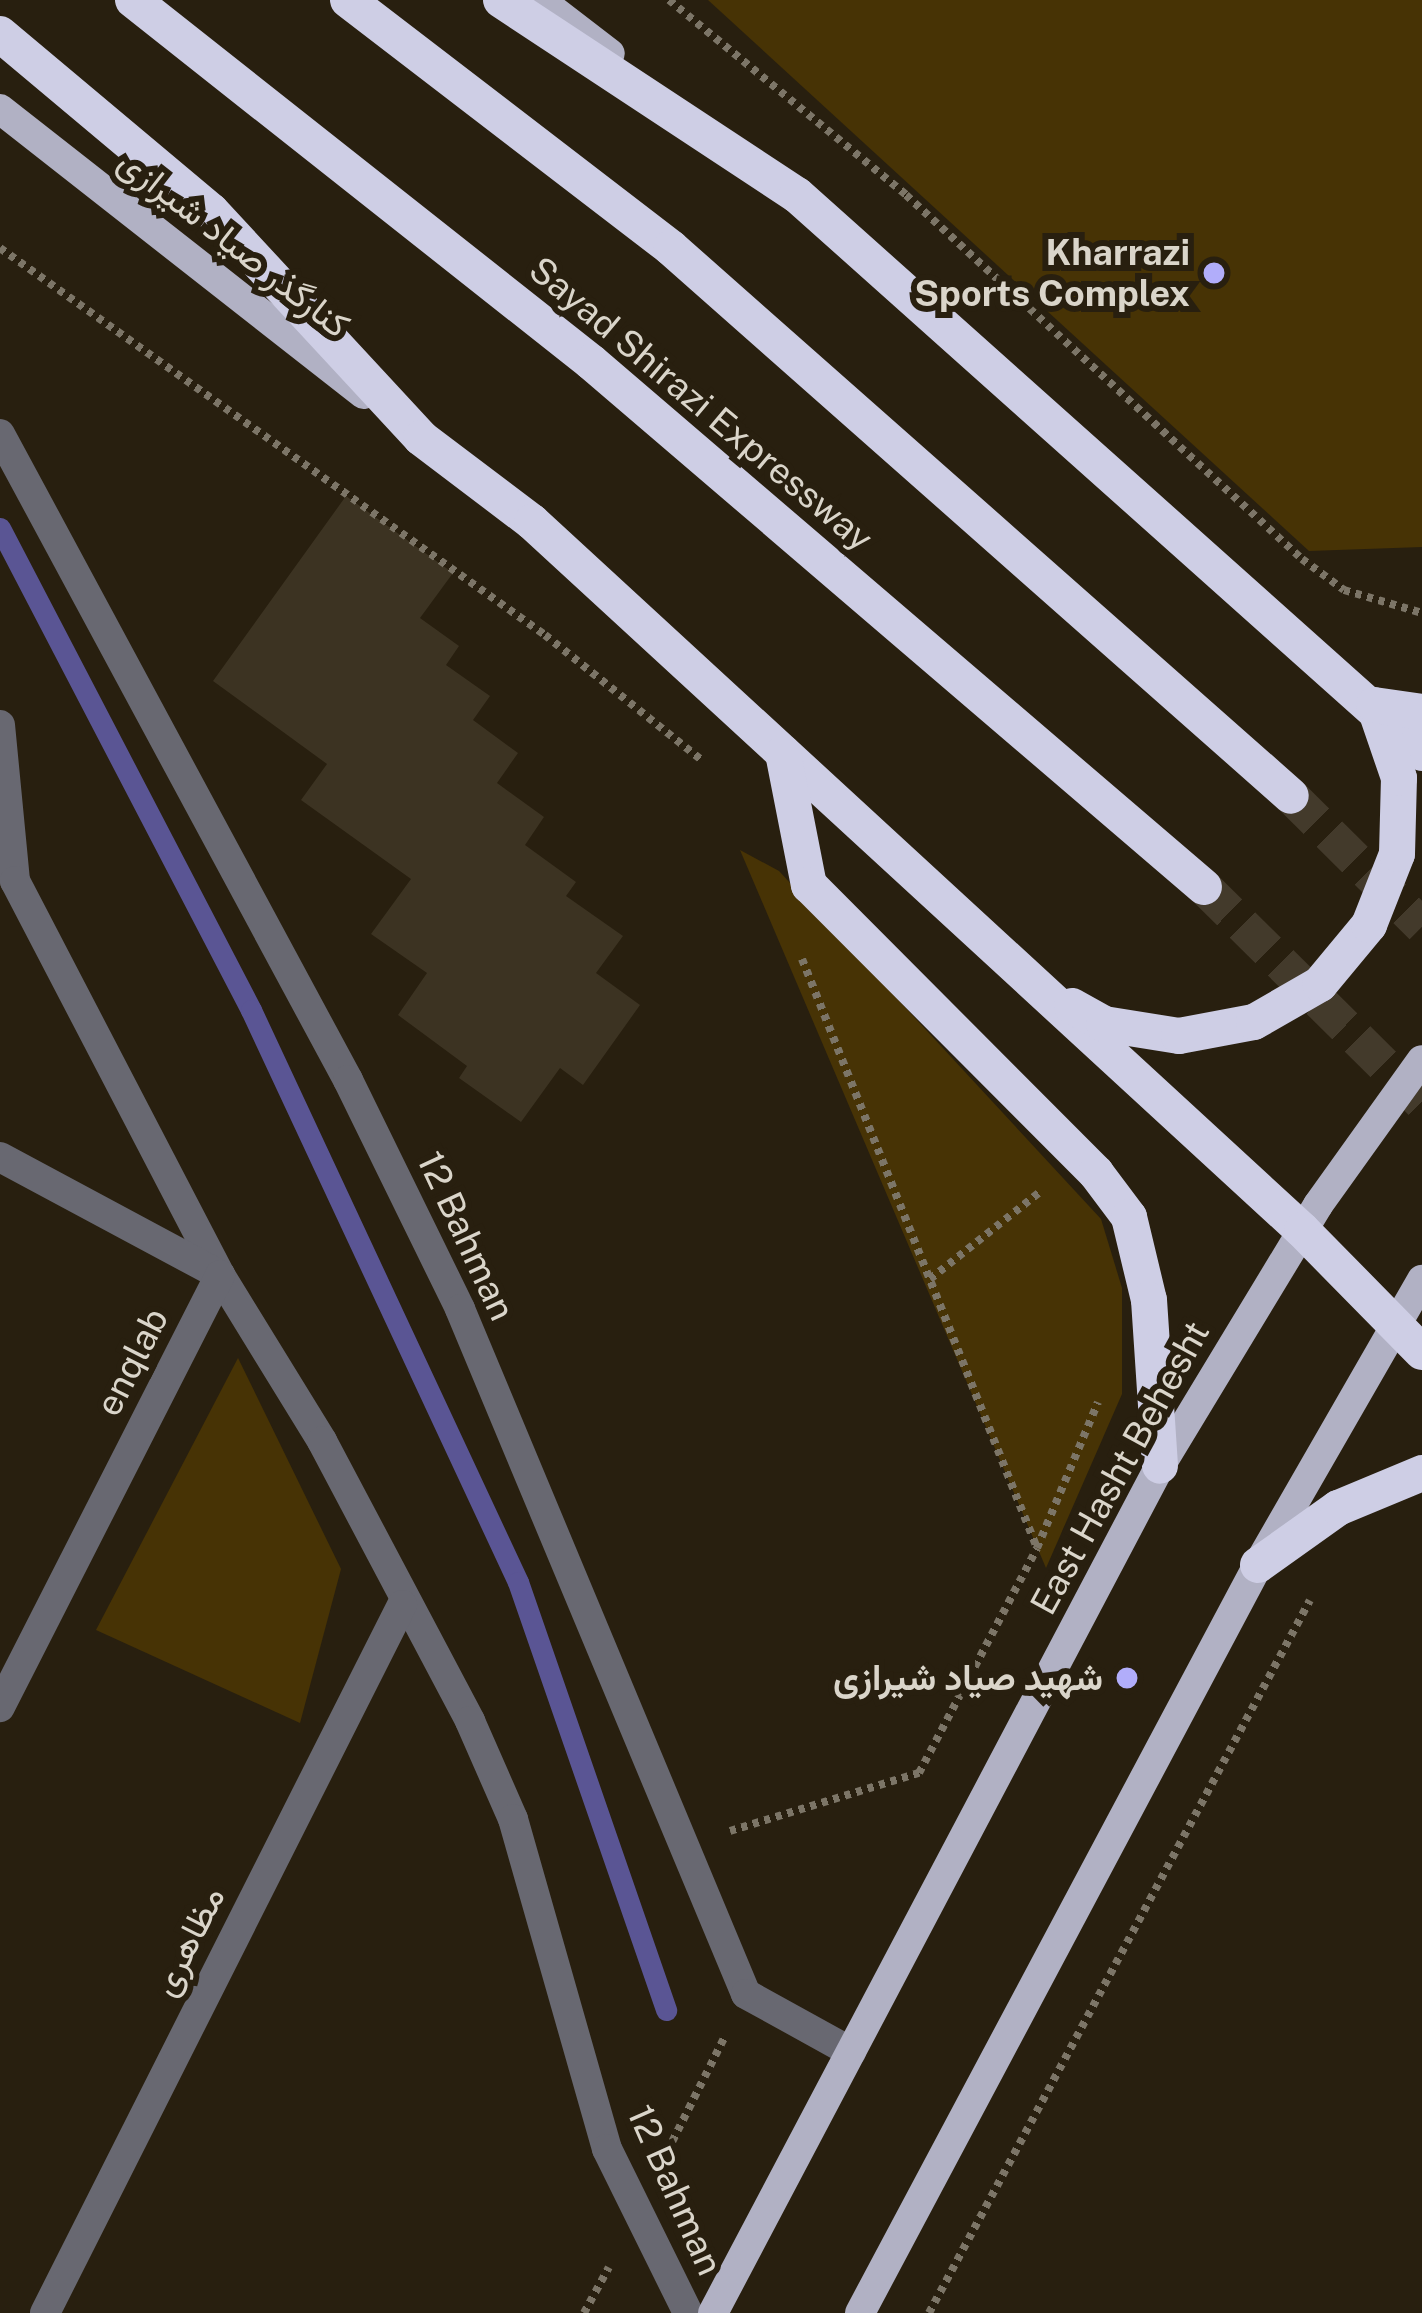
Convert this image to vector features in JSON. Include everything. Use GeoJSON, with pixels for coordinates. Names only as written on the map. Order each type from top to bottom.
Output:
{"type":"FeatureCollection","features":[{"type":"Feature","properties":{"kind":"highway","name":"Sayad Shirazi Expressway"},"geometry":{"type":"LineString","coordinates":[[133,0],[591,362],[1204,887]]}},
{"type":"Feature","properties":{"kind":"highway"},"geometry":{"type":"LineString","coordinates":[[348,0],[671,248],[1292,796]]}},
{"type":"Feature","properties":{"kind":"highway"},"geometry":{"type":"LineString","coordinates":[[501,0],[796,195],[1422,753]]}},
{"type":"Feature","properties":{"kind":"highway"},"geometry":{"type":"LineString","coordinates":[[0,34],[211,212],[421,438],[532,522],[1302,1230],[1422,1352]]}},
{"type":"Feature","properties":{"kind":"highway"},"geometry":{"type":"LineString","coordinates":[[1374,706],[1422,712]]}},
{"type":"Feature","properties":{"kind":"highway"},"geometry":{"type":"LineString","coordinates":[[1037,987],[1104,1024],[1179,1036],[1253,1022],[1320,984],[1369,925],[1397,854],[1399,778],[1374,706]]}},
{"type":"Feature","properties":{"kind":"highway"},"geometry":{"type":"LineString","coordinates":[[783,753],[809,885],[1096,1173],[1129,1217],[1149,1300],[1160,1466]]}},
{"type":"Feature","properties":{"kind":"highway"},"geometry":{"type":"LineString","coordinates":[[1258,1565],[1338,1508],[1422,1473]]}},
{"type":"Feature","properties":{"kind":"main road"},"geometry":{"type":"LineString","coordinates":[[540,0],[796,195]]}},
{"type":"Feature","properties":{"kind":"main road","name":"کنارگذر صیاد شیرازی"},"geometry":{"type":"LineString","coordinates":[[0,109],[421,438]]}},
{"type":"Feature","properties":{"kind":"main road","name":"East Hasht Behesht"},"geometry":{"type":"LineString","coordinates":[[713,2313],[1160,1466],[1302,1230],[1422,1060]]}},
{"type":"Feature","properties":{"kind":"main road"},"geometry":{"type":"LineString","coordinates":[[860,2313],[1258,1565],[1422,1280]]}},
{"type":"Feature","properties":{"kind":"street","name":"12 Bahman"},"geometry":{"type":"LineString","coordinates":[[0,434],[347,1080],[460,1309],[746,1994],[851,2052]]}},
{"type":"Feature","properties":{"kind":"street","name":"12 Bahman"},"geometry":{"type":"LineString","coordinates":[[0,725],[15,881],[220,1275],[322,1442],[402,1605],[437,1654],[513,1819],[608,2149],[688,2313]]}},
{"type":"Feature","properties":{"kind":"street"},"geometry":{"type":"LineString","coordinates":[[0,1157],[220,1275]]}},
{"type":"Feature","properties":{"kind":"street","name":"enqlab"},"geometry":{"type":"LineString","coordinates":[[0,1707],[220,1275]]}},
{"type":"Feature","properties":{"kind":"street","name":"مظاهری"},"geometry":{"type":"LineString","coordinates":[[45,2313],[402,1605]]}},
{"type":"Feature","properties":{"kind":"path"},"geometry":{"type":"LineString","coordinates":[[669,0],[906,195],[1302,559],[1344,590],[1422,614]]}},
{"type":"Feature","properties":{"kind":"path"},"geometry":{"type":"LineString","coordinates":[[0,248],[544,635],[713,769]]}},
{"type":"Feature","properties":{"kind":"path"},"geometry":{"type":"LineString","coordinates":[[793,937],[1037,1548]]}},
{"type":"Feature","properties":{"kind":"path"},"geometry":{"type":"LineString","coordinates":[[929,1279],[1057,1178]]}},
{"type":"Feature","properties":{"kind":"path"},"geometry":{"type":"LineString","coordinates":[[685,1845],[919,1773],[1037,1548],[1104,1387]]}},
{"type":"Feature","properties":{"kind":"path"},"geometry":{"type":"LineString","coordinates":[[929,2313],[1315,1593]]}},
{"type":"Feature","properties":{"kind":"shaded area","name":"Kharrazi Sports Complex"},"geometry":{"type":"Polygon","coordinates":[[[708,0],[1422,0],[1422,547],[1309,551],[708,0]]]}},
{"type":"Feature","properties":{"kind":"shaded area"},"geometry":{"type":"Polygon","coordinates":[[[740,850],[779,871],[1101,1219],[1122,1288],[1122,1394],[1046,1568],[740,850]]]}},
{"type":"Feature","properties":{"kind":"shaded area"},"geometry":{"type":"Polygon","coordinates":[[[238,1358],[341,1569],[300,1723],[96,1630],[238,1358]]]}},
{"type":"Feature","properties":{"kind":"building"},"geometry":{"type":"Polygon","coordinates":[[[346,496],[453,573],[420,618],[459,646],[446,665],[490,696],[473,720],[518,753],[497,783],[544,817],[525,845],[576,882],[566,896],[623,936],[596,973],[640,1005],[583,1085],[560,1068],[521,1122],[459,1078],[467,1066],[398,1015],[427,973],[371,934],[411,879],[301,800],[327,764],[213,681],[346,496]]]}},
{"type":"Feature","properties":{"kind":"waterway"},"geometry":{"type":"LineString","coordinates":[[0,528],[251,1010],[518,1582],[666,2010]]}},
{"type":"Feature","properties":{"kind":"tunnel"},"geometry":{"type":"LineString","coordinates":[[1291,796],[1422,926]]}},
{"type":"Feature","properties":{"kind":"tunnel"},"geometry":{"type":"LineString","coordinates":[[1204,887],[1422,1103]]}},
{"type":"Feature","properties":{"kind":"place","name":"Kharrazi Sports Complex"},"geometry":{"type":"Point","coordinates":[1214,273]}},
{"type":"Feature","properties":{"kind":"place","name":"شهید صیاد شیرازی"},"geometry":{"type":"Point","coordinates":[1127,1678]}}]}
